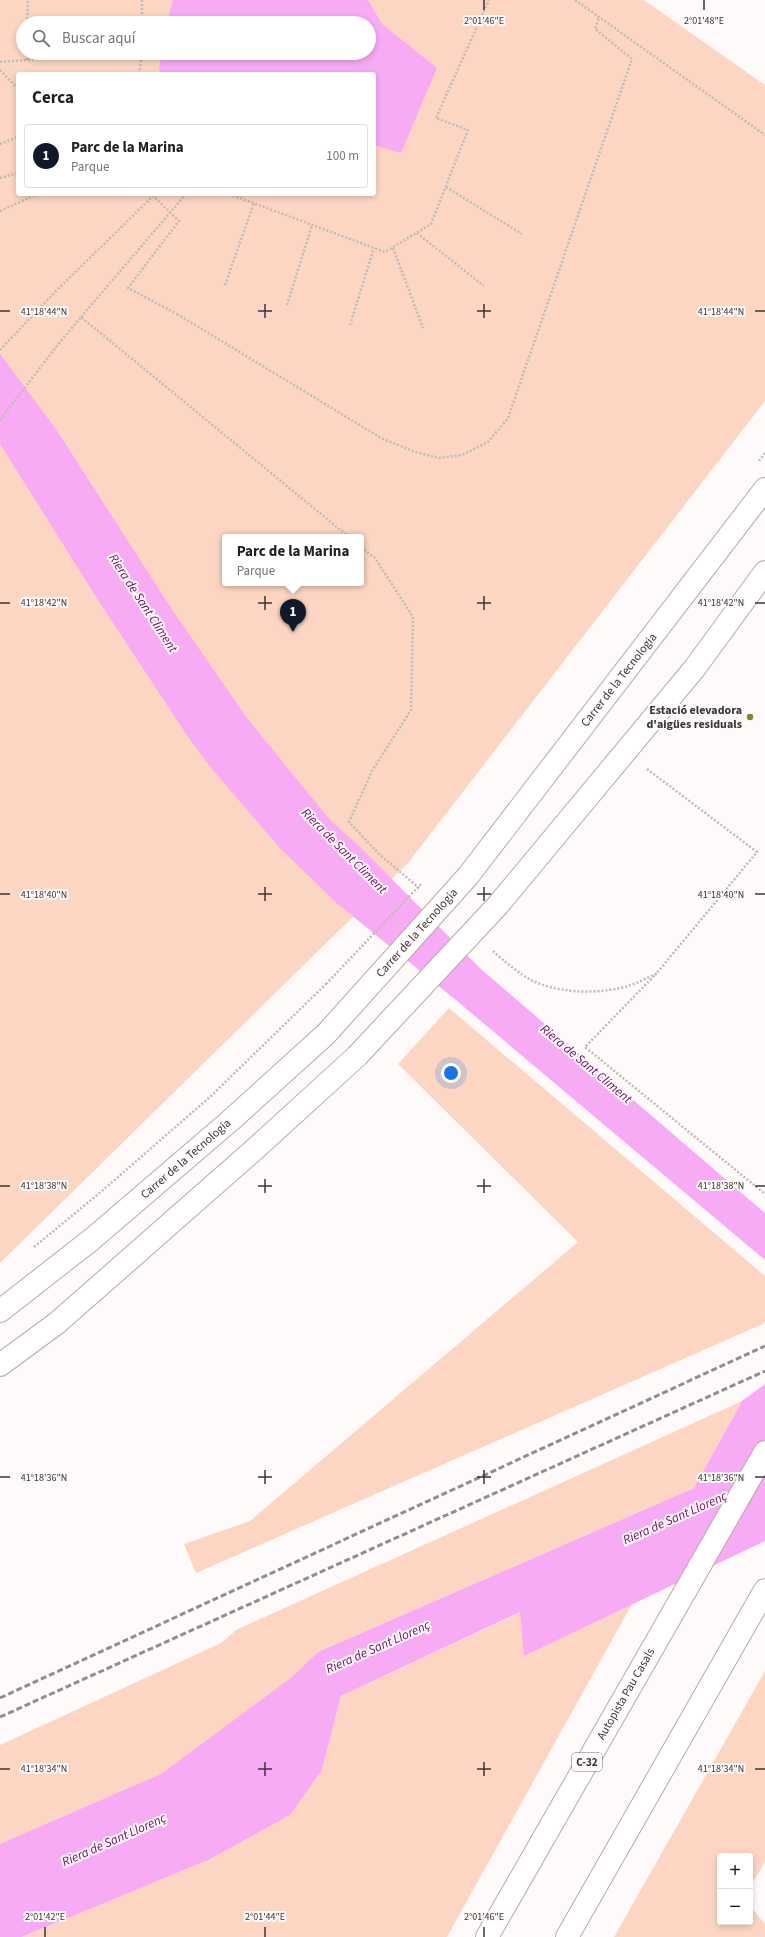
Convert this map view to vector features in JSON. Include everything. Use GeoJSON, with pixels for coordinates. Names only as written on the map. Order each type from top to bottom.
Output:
{"type":"FeatureCollection","features":[{"type":"Feature","properties":{"kind":"main road","name":"Carrer de la Tecnologia"},"geometry":{"type":"LineString","coordinates":[[0,1311],[97,1235],[231,1120],[326,1034],[468,876],[765,489]]}},
{"type":"Feature","properties":{"kind":"main road"},"geometry":{"type":"LineString","coordinates":[[0,1365],[63,1318],[255,1149],[357,1056],[498,905],[694,669],[765,572]]}},
{"type":"Feature","properties":{"kind":"main road","name":"Autopista Pau Casals"},"geometry":{"type":"LineString","coordinates":[[487,1937],[765,1452]]}},
{"type":"Feature","properties":{"kind":"main road"},"geometry":{"type":"LineString","coordinates":[[567,1937],[765,1590]]}},
{"type":"Feature","properties":{"kind":"path"},"geometry":{"type":"LineString","coordinates":[[27,16],[28,0]]}},
{"type":"Feature","properties":{"kind":"path"},"geometry":{"type":"LineString","coordinates":[[142,0],[142,16]]}},
{"type":"Feature","properties":{"kind":"path"},"geometry":{"type":"LineString","coordinates":[[234,196],[385,252],[418,233],[430,224],[468,130],[436,118],[489,0]]}},
{"type":"Feature","properties":{"kind":"path"},"geometry":{"type":"LineString","coordinates":[[574,0],[765,134]]}},
{"type":"Feature","properties":{"kind":"path"},"geometry":{"type":"LineString","coordinates":[[0,350],[54,293],[153,196],[179,221],[128,288],[177,314],[381,438],[439,458],[462,455],[488,442],[508,418],[632,59],[595,29],[599,17]]}},
{"type":"Feature","properties":{"kind":"path"},"geometry":{"type":"LineString","coordinates":[[0,62],[27,60]]}},
{"type":"Feature","properties":{"kind":"path"},"geometry":{"type":"LineString","coordinates":[[139,72],[141,60]]}},
{"type":"Feature","properties":{"kind":"path"},"geometry":{"type":"LineString","coordinates":[[0,70],[16,87]]}},
{"type":"Feature","properties":{"kind":"path"},"geometry":{"type":"LineString","coordinates":[[0,144],[16,138]]}},
{"type":"Feature","properties":{"kind":"path"},"geometry":{"type":"LineString","coordinates":[[0,178],[16,174]]}},
{"type":"Feature","properties":{"kind":"path"},"geometry":{"type":"LineString","coordinates":[[446,187],[522,234]]}},
{"type":"Feature","properties":{"kind":"path"},"geometry":{"type":"LineString","coordinates":[[0,211],[34,196]]}},
{"type":"Feature","properties":{"kind":"path"},"geometry":{"type":"LineString","coordinates":[[0,420],[56,347],[184,196]]}},
{"type":"Feature","properties":{"kind":"path"},"geometry":{"type":"LineString","coordinates":[[225,285],[254,204]]}},
{"type":"Feature","properties":{"kind":"path"},"geometry":{"type":"LineString","coordinates":[[286,305],[312,225]]}},
{"type":"Feature","properties":{"kind":"path"},"geometry":{"type":"LineString","coordinates":[[418,233],[484,286]]}},
{"type":"Feature","properties":{"kind":"path"},"geometry":{"type":"LineString","coordinates":[[350,325],[374,248]]}},
{"type":"Feature","properties":{"kind":"path"},"geometry":{"type":"LineString","coordinates":[[393,248],[423,328]]}},
{"type":"Feature","properties":{"kind":"path"},"geometry":{"type":"LineString","coordinates":[[81,317],[345,534]]}},
{"type":"Feature","properties":{"kind":"path"},"geometry":{"type":"LineString","coordinates":[[642,765],[757,852],[656,974]]}},
{"type":"Feature","properties":{"kind":"path"},"geometry":{"type":"LineString","coordinates":[[30,1250],[102,1191],[211,1096],[326,984],[423,882]]}},
{"type":"Feature","properties":{"kind":"path"},"geometry":{"type":"LineString","coordinates":[[585,1047],[765,1194]]}},
{"type":"Feature","properties":{"kind":"shaded area"},"geometry":{"type":"Polygon","coordinates":[[[0,0],[644,0],[765,85],[765,401],[408,863],[0,1263],[0,0]]]}},
{"type":"Feature","properties":{"kind":"shaded area"},"geometry":{"type":"Polygon","coordinates":[[[449,1008],[765,1276],[765,1323],[196,1573],[184,1544],[250,1521],[578,1242],[398,1064],[449,1008]]]}},
{"type":"Feature","properties":{"kind":"shaded area"},"geometry":{"type":"Polygon","coordinates":[[[742,1401],[694,1488],[318,1652],[197,1777],[0,1868],[0,1745],[221,1643],[236,1630],[742,1401]]]}},
{"type":"Feature","properties":{"kind":"shaded area"},"geometry":{"type":"Polygon","coordinates":[[[632,1604],[447,1937],[22,1937],[62,1921],[322,1770],[341,1696],[521,1612],[524,1655],[632,1604]]]}},
{"type":"Feature","properties":{"kind":"shaded area"},"geometry":{"type":"Polygon","coordinates":[[[765,1671],[765,1862],[753,1882],[753,1853],[717,1853],[717,1925],[753,1925],[753,1910],[765,1924],[765,1937],[614,1937],[765,1671]]]}},
{"type":"Feature","properties":{"kind":"water"},"geometry":{"type":"Polygon","coordinates":[[[173,0],[368,0],[382,24],[437,68],[401,153],[376,146],[376,72],[160,72],[159,68],[161,60],[376,60],[376,16],[169,16],[173,0]]]}},
{"type":"Feature","properties":{"kind":"water","name":"Riera de Sant Climent"},"geometry":{"type":"Polygon","coordinates":[[[0,354],[56,429],[173,611],[247,718],[330,820],[357,844],[482,970],[765,1213],[765,1260],[457,1001],[334,901],[279,847],[211,768],[186,734],[98,600],[0,444],[0,354]]]}},
{"type":"Feature","properties":{"kind":"water","name":"Riera de Sant Llorenç"},"geometry":{"type":"Polygon","coordinates":[[[765,1384],[765,1541],[524,1656],[520,1612],[341,1696],[322,1770],[290,1815],[208,1860],[22,1937],[0,1937],[0,1844],[161,1774],[292,1677],[318,1652],[694,1488],[742,1401],[765,1384]]]}},
{"type":"Feature","properties":{"kind":"railway"},"geometry":{"type":"LineString","coordinates":[[0,1698],[765,1346]]}},
{"type":"Feature","properties":{"kind":"railway"},"geometry":{"type":"LineString","coordinates":[[0,1717],[765,1371]]}},
{"type":"Feature","properties":{"kind":"place","name":"Parc de la Marina"},"geometry":{"type":"Point","coordinates":[293,632]}},
{"type":"Feature","properties":{"kind":"place","name":"Estació elevadora d'aigües residuals"},"geometry":{"type":"Point","coordinates":[750,717]}}]}
